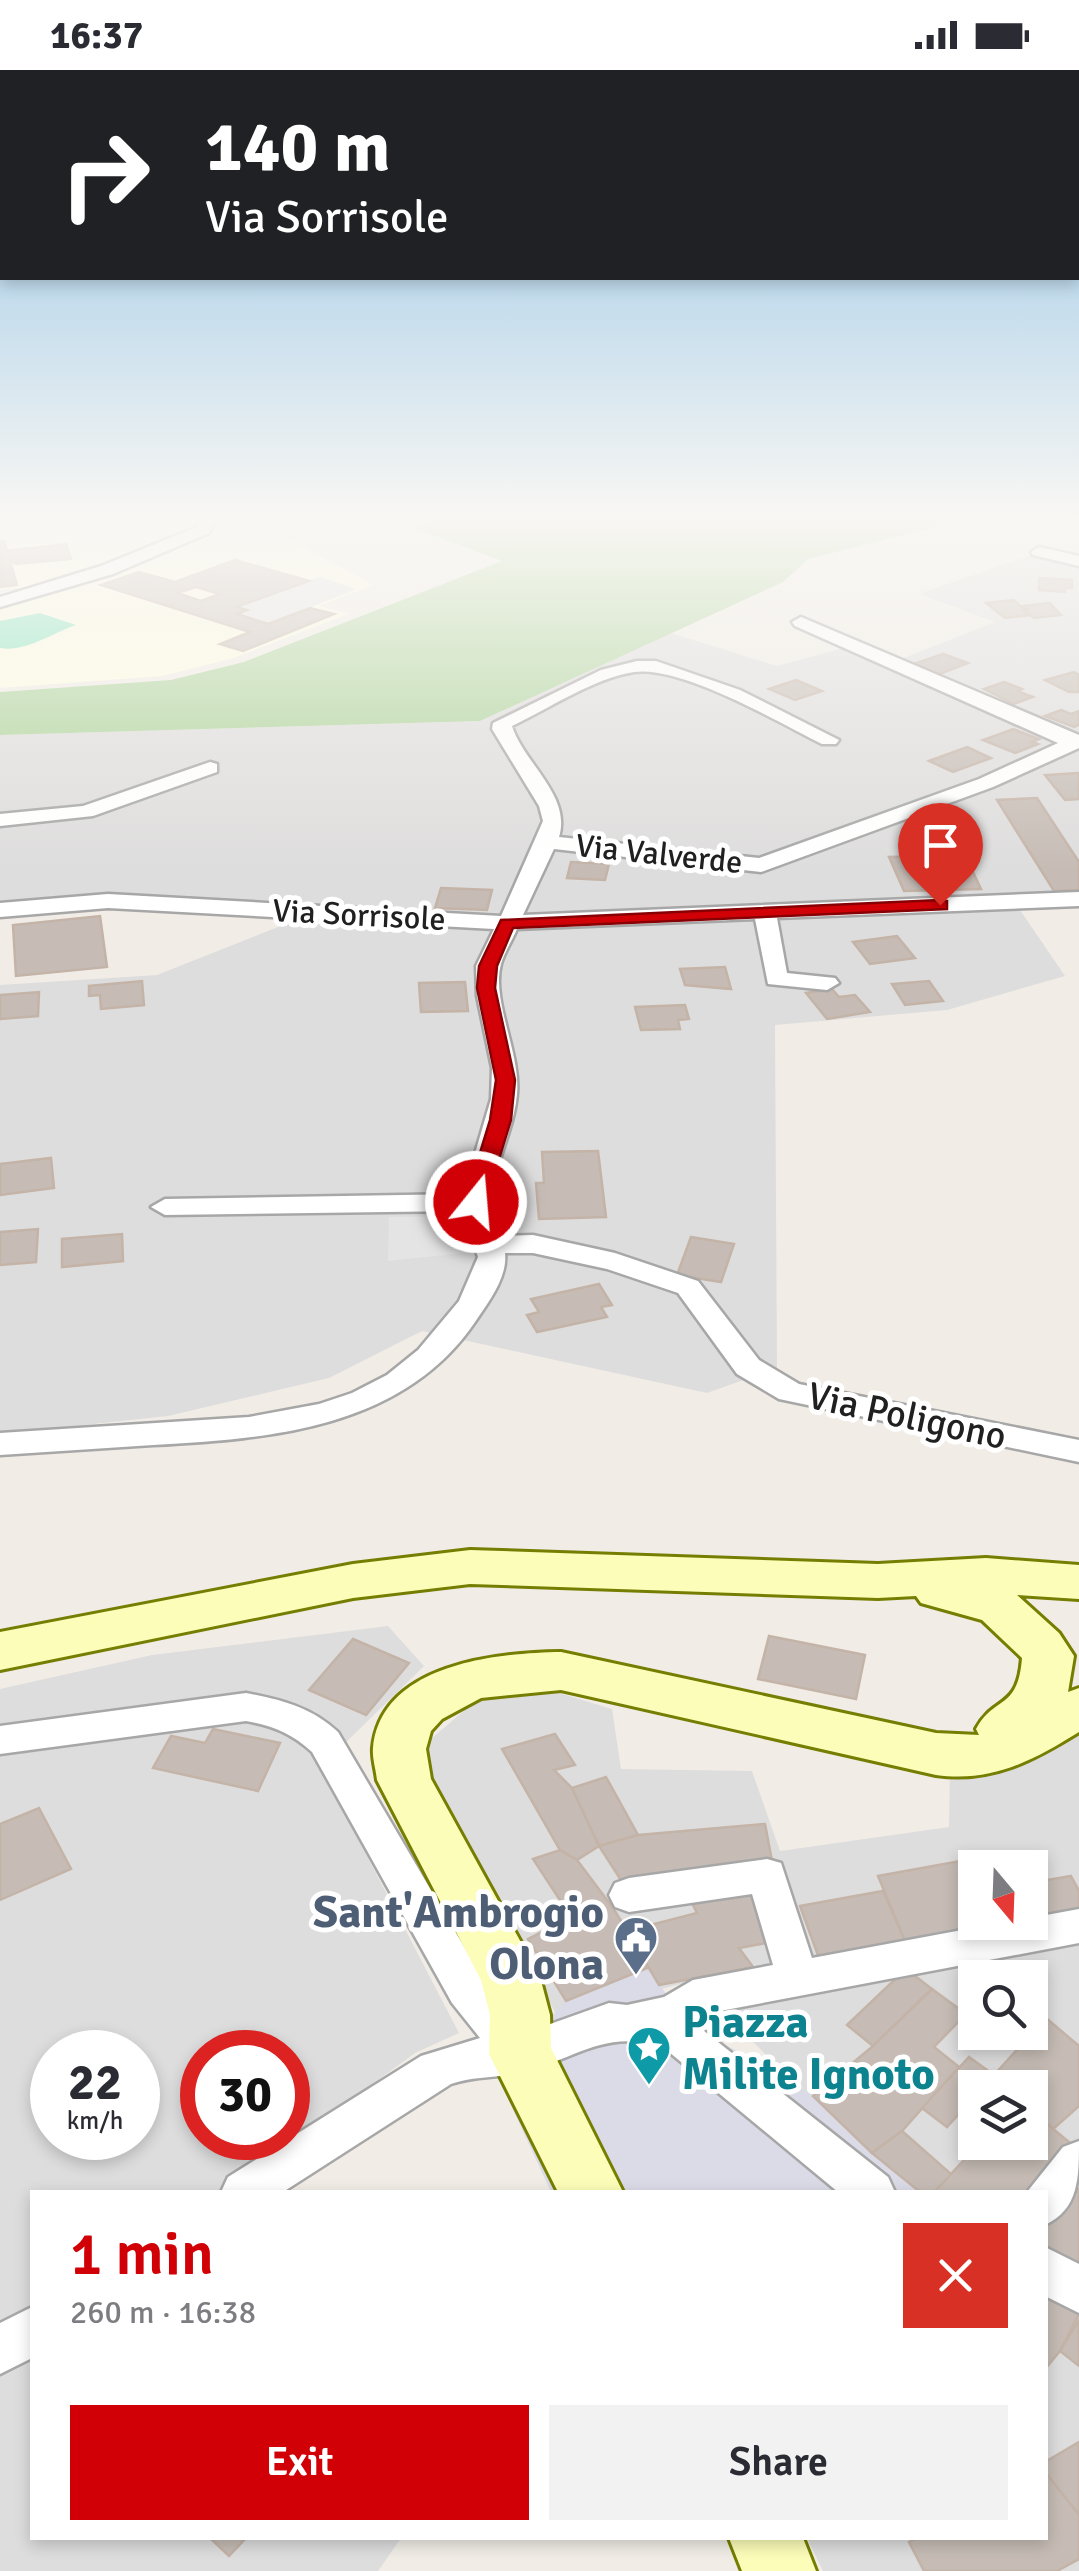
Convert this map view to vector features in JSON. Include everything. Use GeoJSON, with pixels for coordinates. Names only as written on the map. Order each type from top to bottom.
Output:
{"type":"FeatureCollection","features":[{"type":"Feature","properties":{"kind":"main road"},"geometry":{"type":"LineString","coordinates":[[0,1651],[407,1572],[470,1567],[878,1581],[986,1575],[1079,1583]]}},
{"type":"Feature","properties":{"kind":"main road"},"geometry":{"type":"LineString","coordinates":[[878,1581],[963,1596],[999,1608],[1015,1618],[1056,1660]]}},
{"type":"Feature","properties":{"kind":"main road"},"geometry":{"type":"LineString","coordinates":[[1056,1660],[1036,1628],[1038,1611],[1049,1597],[1079,1583]]}},
{"type":"Feature","properties":{"kind":"main road"},"geometry":{"type":"LineString","coordinates":[[907,1746],[956,1741],[1013,1725],[1032,1711],[1056,1660]]}},
{"type":"Feature","properties":{"kind":"main road"},"geometry":{"type":"LineString","coordinates":[[590,2190],[539,2084],[520,2054],[520,2014],[510,1977],[404,1780],[398,1761],[398,1743],[407,1728],[439,1694],[462,1681],[493,1674],[561,1672],[907,1746],[938,1756],[984,1755],[1018,1744],[1079,1708]]}},
{"type":"Feature","properties":{"kind":"main road"},"geometry":{"type":"LineString","coordinates":[[767,2540],[779,2571]]}},
{"type":"Feature","properties":{"kind":"street"},"geometry":{"type":"LineString","coordinates":[[834,637],[1077,742]]}},
{"type":"Feature","properties":{"kind":"street"},"geometry":{"type":"LineString","coordinates":[[546,842],[554,820],[549,806],[502,729],[503,723],[626,668],[649,666],[678,672],[829,740]]}},
{"type":"Feature","properties":{"kind":"street","name":"Via Valverde"},"geometry":{"type":"LineString","coordinates":[[507,924],[546,842],[761,865],[986,783],[1077,742]]}},
{"type":"Feature","properties":{"kind":"street"},"geometry":{"type":"LineString","coordinates":[[0,820],[86,812],[210,768]]}},
{"type":"Feature","properties":{"kind":"street","name":"Via Sorrisole"},"geometry":{"type":"LineString","coordinates":[[0,910],[108,901],[507,924],[1079,899]]}},
{"type":"Feature","properties":{"kind":"street"},"geometry":{"type":"LineString","coordinates":[[765,912],[776,979],[828,983]]}},
{"type":"Feature","properties":{"kind":"street"},"geometry":{"type":"LineString","coordinates":[[0,1444],[274,1427],[339,1411],[384,1390],[443,1344],[475,1302],[492,1257],[476,1202],[500,1120],[506,1080],[486,988],[488,966],[507,924]]}},
{"type":"Feature","properties":{"kind":"street"},"geometry":{"type":"LineString","coordinates":[[165,1207],[476,1202]]}},
{"type":"Feature","properties":{"kind":"street","name":"Via Poligono"},"geometry":{"type":"LineString","coordinates":[[487,1245],[533,1244],[614,1262],[688,1287],[748,1367],[790,1392],[1079,1451]]}},
{"type":"Feature","properties":{"kind":"street"},"geometry":{"type":"LineString","coordinates":[[0,1740],[246,1707],[282,1714],[308,1726],[344,1771],[468,1990],[520,2054]]}},
{"type":"Feature","properties":{"kind":"street"},"geometry":{"type":"LineString","coordinates":[[629,1895],[766,1875],[797,1977]]}},
{"type":"Feature","properties":{"kind":"street"},"geometry":{"type":"LineString","coordinates":[[247,2190],[436,2070],[470,2058],[520,2054],[609,2022],[674,2014],[693,1998],[1079,1926]]}},
{"type":"Feature","properties":{"kind":"street"},"geometry":{"type":"LineString","coordinates":[[609,2022],[660,2027],[684,2039],[870,2190]]}},
{"type":"Feature","properties":{"kind":"street"},"geometry":{"type":"LineString","coordinates":[[1048,2198],[1079,2162]]}},
{"type":"Feature","properties":{"kind":"street"},"geometry":{"type":"LineString","coordinates":[[1048,2272],[1079,2290]]}},
{"type":"Feature","properties":{"kind":"street"},"geometry":{"type":"LineString","coordinates":[[0,2350],[30,2332]]}},
{"type":"Feature","properties":{"kind":"shaded area"},"geometry":{"type":"Polygon","coordinates":[[[0,637],[289,637],[234,658],[162,676],[0,688],[0,637]]]}},
{"type":"Feature","properties":{"kind":"shaded area"},"geometry":{"type":"Polygon","coordinates":[[[663,637],[683,637],[777,666],[847,647],[886,665],[958,637],[1079,637],[1079,894],[1012,898],[1065,976],[947,1010],[775,1025],[777,1368],[707,1393],[422,1331],[329,1378],[168,1416],[0,1434],[0,985],[157,975],[296,920],[291,905],[0,903],[0,735],[480,721],[663,637]]]}},
{"type":"Feature","properties":{"kind":"shaded area"},"geometry":{"type":"Polygon","coordinates":[[[459,1216],[472,1252],[388,1261],[389,1217],[459,1216]]]}},
{"type":"Feature","properties":{"kind":"shaded area"},"geometry":{"type":"Polygon","coordinates":[[[388,1626],[424,1666],[339,1749],[341,1806],[459,2033],[415,2053],[310,2129],[310,2030],[180,2030],[180,2160],[268,2160],[257,2168],[269,2190],[30,2190],[30,2540],[400,2540],[378,2571],[0,2571],[0,1689],[152,1655],[388,1626]]]}},
{"type":"Feature","properties":{"kind":"shaded area"},"geometry":{"type":"Polygon","coordinates":[[[519,1687],[559,1693],[612,1709],[621,1769],[752,1771],[780,1851],[949,1827],[950,1769],[1079,1731],[1079,2571],[823,2571],[808,2540],[1048,2540],[1048,2190],[902,2190],[692,1981],[557,2016],[418,1750],[479,1698],[519,1687]]]}},
{"type":"Feature","properties":{"kind":"shaded area","name":"Piazza Milite Ignoto"},"geometry":{"type":"Polygon","coordinates":[[[650,1967],[680,2018],[813,2096],[918,2190],[550,2190],[497,2075],[566,2001],[650,1967]]]}},
{"type":"Feature","properties":{"kind":"green space"},"geometry":{"type":"Polygon","coordinates":[[[0,637],[48,637],[29,645],[0,648],[0,637]]]}},
{"type":"Feature","properties":{"kind":"green space"},"geometry":{"type":"Polygon","coordinates":[[[309,637],[664,637],[480,721],[0,735],[0,692],[171,680],[244,662],[309,637]]]}},
{"type":"Feature","properties":{"kind":"building"},"geometry":{"type":"Polygon","coordinates":[[[238,637],[278,637],[243,651],[220,644],[238,637]]]}},
{"type":"Feature","properties":{"kind":"building"},"geometry":{"type":"Polygon","coordinates":[[[943,654],[968,663],[940,674],[913,664],[943,654]]]}},
{"type":"Feature","properties":{"kind":"building"},"geometry":{"type":"Polygon","coordinates":[[[1074,672],[1079,675],[1079,692],[1069,692],[1045,680],[1074,672]]]}},
{"type":"Feature","properties":{"kind":"building"},"geometry":{"type":"Polygon","coordinates":[[[796,680],[822,691],[795,700],[769,689],[796,680]]]}},
{"type":"Feature","properties":{"kind":"building"},"geometry":{"type":"Polygon","coordinates":[[[1004,682],[1033,697],[1014,704],[984,689],[1004,682]]]}},
{"type":"Feature","properties":{"kind":"building"},"geometry":{"type":"Polygon","coordinates":[[[1061,710],[1071,714],[1079,711],[1079,725],[1074,727],[1045,716],[1061,710]]]}},
{"type":"Feature","properties":{"kind":"building"},"geometry":{"type":"Polygon","coordinates":[[[1013,729],[1039,739],[1032,742],[1038,744],[1015,753],[983,740],[1013,729]]]}},
{"type":"Feature","properties":{"kind":"building"},"geometry":{"type":"Polygon","coordinates":[[[967,747],[991,758],[953,772],[929,761],[967,747]]]}},
{"type":"Feature","properties":{"kind":"building"},"geometry":{"type":"Polygon","coordinates":[[[1079,773],[1079,799],[1065,800],[1045,775],[1079,773]]]}},
{"type":"Feature","properties":{"kind":"building"},"geometry":{"type":"Polygon","coordinates":[[[1037,798],[1079,862],[1079,890],[1054,891],[997,800],[1037,798]]]}},
{"type":"Feature","properties":{"kind":"building"},"geometry":{"type":"Polygon","coordinates":[[[965,855],[981,889],[904,891],[889,857],[965,855]]]}},
{"type":"Feature","properties":{"kind":"building"},"geometry":{"type":"Polygon","coordinates":[[[571,862],[609,864],[605,880],[567,878],[571,862]]]}},
{"type":"Feature","properties":{"kind":"building"},"geometry":{"type":"Polygon","coordinates":[[[441,888],[492,890],[487,910],[435,908],[441,888]]]}},
{"type":"Feature","properties":{"kind":"building"},"geometry":{"type":"Polygon","coordinates":[[[100,916],[107,967],[16,976],[13,925],[100,916]]]}},
{"type":"Feature","properties":{"kind":"building"},"geometry":{"type":"Polygon","coordinates":[[[897,936],[915,958],[870,964],[853,942],[897,936]]]}},
{"type":"Feature","properties":{"kind":"building"},"geometry":{"type":"Polygon","coordinates":[[[725,967],[731,989],[685,985],[680,969],[725,967]]]}},
{"type":"Feature","properties":{"kind":"building"},"geometry":{"type":"Polygon","coordinates":[[[142,981],[144,1005],[101,1009],[100,995],[89,996],[89,986],[142,981]]]}},
{"type":"Feature","properties":{"kind":"building"},"geometry":{"type":"Polygon","coordinates":[[[929,981],[943,1001],[905,1005],[892,984],[929,981]]]}},
{"type":"Feature","properties":{"kind":"building"},"geometry":{"type":"Polygon","coordinates":[[[465,982],[468,1011],[421,1012],[419,983],[465,982]]]}},
{"type":"Feature","properties":{"kind":"building"},"geometry":{"type":"Polygon","coordinates":[[[832,989],[839,997],[855,995],[870,1012],[827,1019],[806,993],[832,989]]]}},
{"type":"Feature","properties":{"kind":"building"},"geometry":{"type":"Polygon","coordinates":[[[39,992],[38,1016],[0,1019],[0,995],[39,992]]]}},
{"type":"Feature","properties":{"kind":"building"},"geometry":{"type":"Polygon","coordinates":[[[685,1005],[689,1019],[678,1020],[680,1029],[641,1030],[635,1007],[685,1005]]]}},
{"type":"Feature","properties":{"kind":"building"},"geometry":{"type":"Polygon","coordinates":[[[598,1151],[606,1217],[539,1219],[536,1183],[544,1183],[542,1152],[598,1151]]]}},
{"type":"Feature","properties":{"kind":"building"},"geometry":{"type":"Polygon","coordinates":[[[51,1158],[54,1188],[0,1195],[0,1164],[51,1158]]]}},
{"type":"Feature","properties":{"kind":"building"},"geometry":{"type":"Polygon","coordinates":[[[38,1229],[36,1262],[0,1265],[0,1232],[38,1229]]]}},
{"type":"Feature","properties":{"kind":"building"},"geometry":{"type":"Polygon","coordinates":[[[122,1234],[123,1261],[62,1267],[62,1239],[122,1234]]]}},
{"type":"Feature","properties":{"kind":"building"},"geometry":{"type":"Polygon","coordinates":[[[691,1237],[734,1244],[721,1282],[677,1275],[691,1237]]]}},
{"type":"Feature","properties":{"kind":"building"},"geometry":{"type":"Polygon","coordinates":[[[599,1284],[612,1305],[601,1307],[607,1317],[537,1332],[527,1315],[539,1312],[531,1299],[599,1284]]]}},
{"type":"Feature","properties":{"kind":"building"},"geometry":{"type":"Polygon","coordinates":[[[769,1636],[865,1655],[856,1699],[758,1679],[769,1636]]]}},
{"type":"Feature","properties":{"kind":"building"},"geometry":{"type":"Polygon","coordinates":[[[353,1639],[409,1663],[366,1715],[309,1690],[353,1639]]]}},
{"type":"Feature","properties":{"kind":"building"},"geometry":{"type":"Polygon","coordinates":[[[213,1729],[280,1743],[258,1791],[153,1768],[171,1736],[205,1743],[213,1729]]]}},
{"type":"Feature","properties":{"kind":"building"},"geometry":{"type":"Polygon","coordinates":[[[555,1734],[575,1765],[554,1770],[572,1788],[599,1846],[577,1860],[560,1850],[502,1749],[555,1734]]]}},
{"type":"Feature","properties":{"kind":"building"},"geometry":{"type":"Polygon","coordinates":[[[606,1777],[638,1835],[599,1846],[572,1788],[606,1777]]]}},
{"type":"Feature","properties":{"kind":"building"},"geometry":{"type":"Polygon","coordinates":[[[39,1808],[71,1869],[0,1900],[0,1824],[39,1808]]]}},
{"type":"Feature","properties":{"kind":"building"},"geometry":{"type":"Polygon","coordinates":[[[765,1824],[773,1866],[626,1888],[599,1846],[638,1835],[765,1824]]]}},
{"type":"Feature","properties":{"kind":"building"},"geometry":{"type":"Polygon","coordinates":[[[560,1850],[577,1860],[650,1967],[566,2001],[528,1939],[571,1917],[533,1859],[560,1850]]]}},
{"type":"Feature","properties":{"kind":"building"},"geometry":{"type":"Polygon","coordinates":[[[958,1862],[958,1931],[905,1941],[878,1876],[958,1862]]]}},
{"type":"Feature","properties":{"kind":"building"},"geometry":{"type":"Polygon","coordinates":[[[1071,1876],[1079,1891],[1079,1908],[1048,1914],[1048,1880],[1071,1876]]]}},
{"type":"Feature","properties":{"kind":"building"},"geometry":{"type":"Polygon","coordinates":[[[751,1886],[772,1942],[739,1948],[753,1967],[659,1985],[627,1931],[697,1913],[687,1893],[751,1886]]]}},
{"type":"Feature","properties":{"kind":"building"},"geometry":{"type":"Polygon","coordinates":[[[883,1891],[905,1941],[819,1958],[800,1906],[883,1891]]]}},
{"type":"Feature","properties":{"kind":"building"},"geometry":{"type":"Polygon","coordinates":[[[906,1969],[932,1989],[873,2046],[847,2025],[906,1969]]]}},
{"type":"Feature","properties":{"kind":"building"},"geometry":{"type":"Polygon","coordinates":[[[932,1989],[958,2008],[958,2022],[934,2047],[959,2067],[902,2131],[872,2153],[813,2096],[932,1989]]]}},
{"type":"Feature","properties":{"kind":"building"},"geometry":{"type":"Polygon","coordinates":[[[1048,2020],[1079,2046],[1079,2106],[1053,2129],[1048,2125],[1048,2070],[999,2070],[1017,2050],[1048,2050],[1048,2020]]]}},
{"type":"Feature","properties":{"kind":"building"},"geometry":{"type":"Polygon","coordinates":[[[969,2057],[987,2070],[958,2070],[958,2115],[947,2127],[922,2108],[969,2057]]]}},
{"type":"Feature","properties":{"kind":"building"},"geometry":{"type":"Polygon","coordinates":[[[1048,2125],[1075,2147],[1037,2190],[936,2190],[964,2160],[1048,2160],[1048,2125]]]}},
{"type":"Feature","properties":{"kind":"building"},"geometry":{"type":"Polygon","coordinates":[[[902,2131],[951,2174],[936,2190],[918,2190],[872,2153],[902,2131]]]}},
{"type":"Feature","properties":{"kind":"building"},"geometry":{"type":"Polygon","coordinates":[[[1079,2189],[1079,2272],[1048,2254],[1048,2220],[1079,2189]]]}},
{"type":"Feature","properties":{"kind":"building"},"geometry":{"type":"Polygon","coordinates":[[[1048,2296],[1079,2314],[1048,2365],[1048,2296]]]}},
{"type":"Feature","properties":{"kind":"building"},"geometry":{"type":"Polygon","coordinates":[[[1079,2320],[1079,2366],[1060,2351],[1079,2320]]]}},
{"type":"Feature","properties":{"kind":"building"},"geometry":{"type":"Polygon","coordinates":[[[1079,2442],[1079,2515],[1048,2476],[1048,2460],[1079,2442]]]}},
{"type":"Feature","properties":{"kind":"building"},"geometry":{"type":"Polygon","coordinates":[[[1048,2476],[1079,2515],[1079,2559],[1057,2571],[924,2571],[909,2542],[1048,2540],[1048,2476]]]}},
{"type":"Feature","properties":{"kind":"building"},"geometry":{"type":"Polygon","coordinates":[[[212,2540],[244,2540],[229,2556],[212,2540]]]}},
{"type":"Feature","properties":{"kind":"place","name":"Sant'Ambrogio Olona"},"geometry":{"type":"Point","coordinates":[636,1976]}},
{"type":"Feature","properties":{"kind":"place","name":"Piazza Milite Ignoto"},"geometry":{"type":"Point","coordinates":[649,2086]}},
{"type":"Feature","properties":{"kind":"route"},"geometry":{"type":"LineString","coordinates":[[476,1202],[500,1120],[506,1080],[486,988],[488,966],[507,924],[940,905]]}}]}
